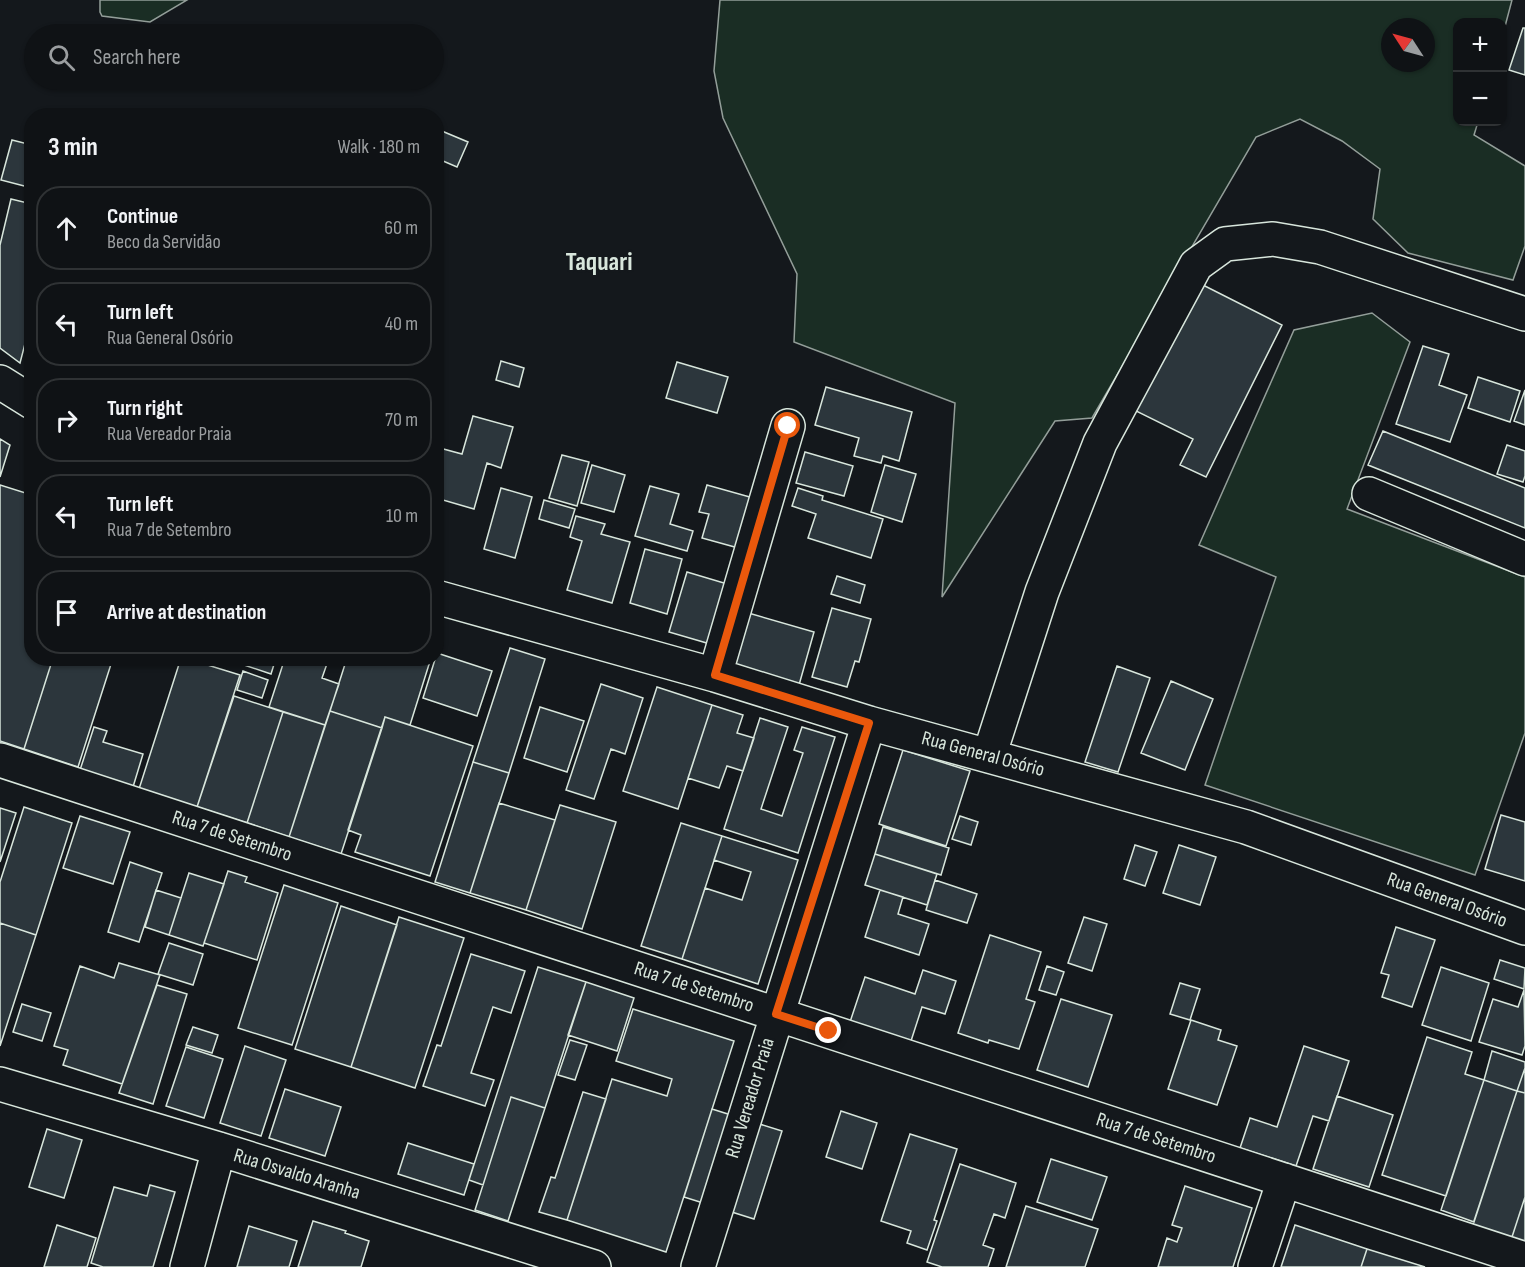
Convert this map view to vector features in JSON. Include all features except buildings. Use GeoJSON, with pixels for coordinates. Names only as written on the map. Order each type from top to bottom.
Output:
{"type":"FeatureCollection","features":[{"type":"Feature","properties":{"kind":"street"},"geometry":{"type":"LineString","coordinates":[[989,756],[1042,592],[1100,443],[1196,265],[1225,244],[1273,239],[1320,247],[1525,314]]}},
{"type":"Feature","properties":{"kind":"street"},"geometry":{"type":"LineString","coordinates":[[0,382],[24,397]]}},
{"type":"Feature","properties":{"kind":"street"},"geometry":{"type":"LineString","coordinates":[[715,675],[788,426]]}},
{"type":"Feature","properties":{"kind":"street"},"geometry":{"type":"LineString","coordinates":[[1369,494],[1525,559]]}},
{"type":"Feature","properties":{"kind":"street","name":"Rua General Osório"},"geometry":{"type":"LineString","coordinates":[[444,599],[715,675],[869,723],[1246,827],[1525,928]]}},
{"type":"Feature","properties":{"kind":"street","name":"Rua Vereador Praia"},"geometry":{"type":"LineString","coordinates":[[698,1267],[869,723]]}},
{"type":"Feature","properties":{"kind":"street","name":"Rua 7 de Setembro"},"geometry":{"type":"LineString","coordinates":[[0,760],[1525,1259]]}},
{"type":"Feature","properties":{"kind":"street","name":"Rua Osvaldo Aranha"},"geometry":{"type":"LineString","coordinates":[[0,1084],[219,1149],[594,1267]]}},
{"type":"Feature","properties":{"kind":"street"},"geometry":{"type":"LineString","coordinates":[[187,1267],[219,1149]]}},
{"type":"Feature","properties":{"kind":"street"},"geometry":{"type":"LineString","coordinates":[[1255,1267],[1284,1180]]}},
{"type":"Feature","properties":{"kind":"green space"},"geometry":{"type":"Polygon","coordinates":[[[100,0],[187,0],[150,22],[102,16],[100,0]]]}},
{"type":"Feature","properties":{"kind":"green space"},"geometry":{"type":"Polygon","coordinates":[[[720,0],[1512,0],[1507,19],[1453,18],[1453,126],[1477,126],[1474,135],[1525,166],[1525,246],[1513,280],[1408,253],[1373,219],[1380,169],[1342,141],[1300,119],[1256,137],[1092,418],[1055,421],[942,597],[955,403],[794,342],[797,274],[723,118],[714,71],[720,0]]]}},
{"type":"Feature","properties":{"kind":"green space"},"geometry":{"type":"Polygon","coordinates":[[[1372,313],[1410,342],[1347,509],[1525,577],[1525,733],[1475,875],[1205,785],[1276,577],[1199,545],[1294,330],[1372,313]]]}},
{"type":"Feature","properties":{"kind":"district","name":"Taquari"},"geometry":{"type":"Point","coordinates":[599,262]}},
{"type":"Feature","properties":{"kind":"route"},"geometry":{"type":"LineString","coordinates":[[788,426],[715,675],[869,723],[776,1014],[829,1031]]}}]}
